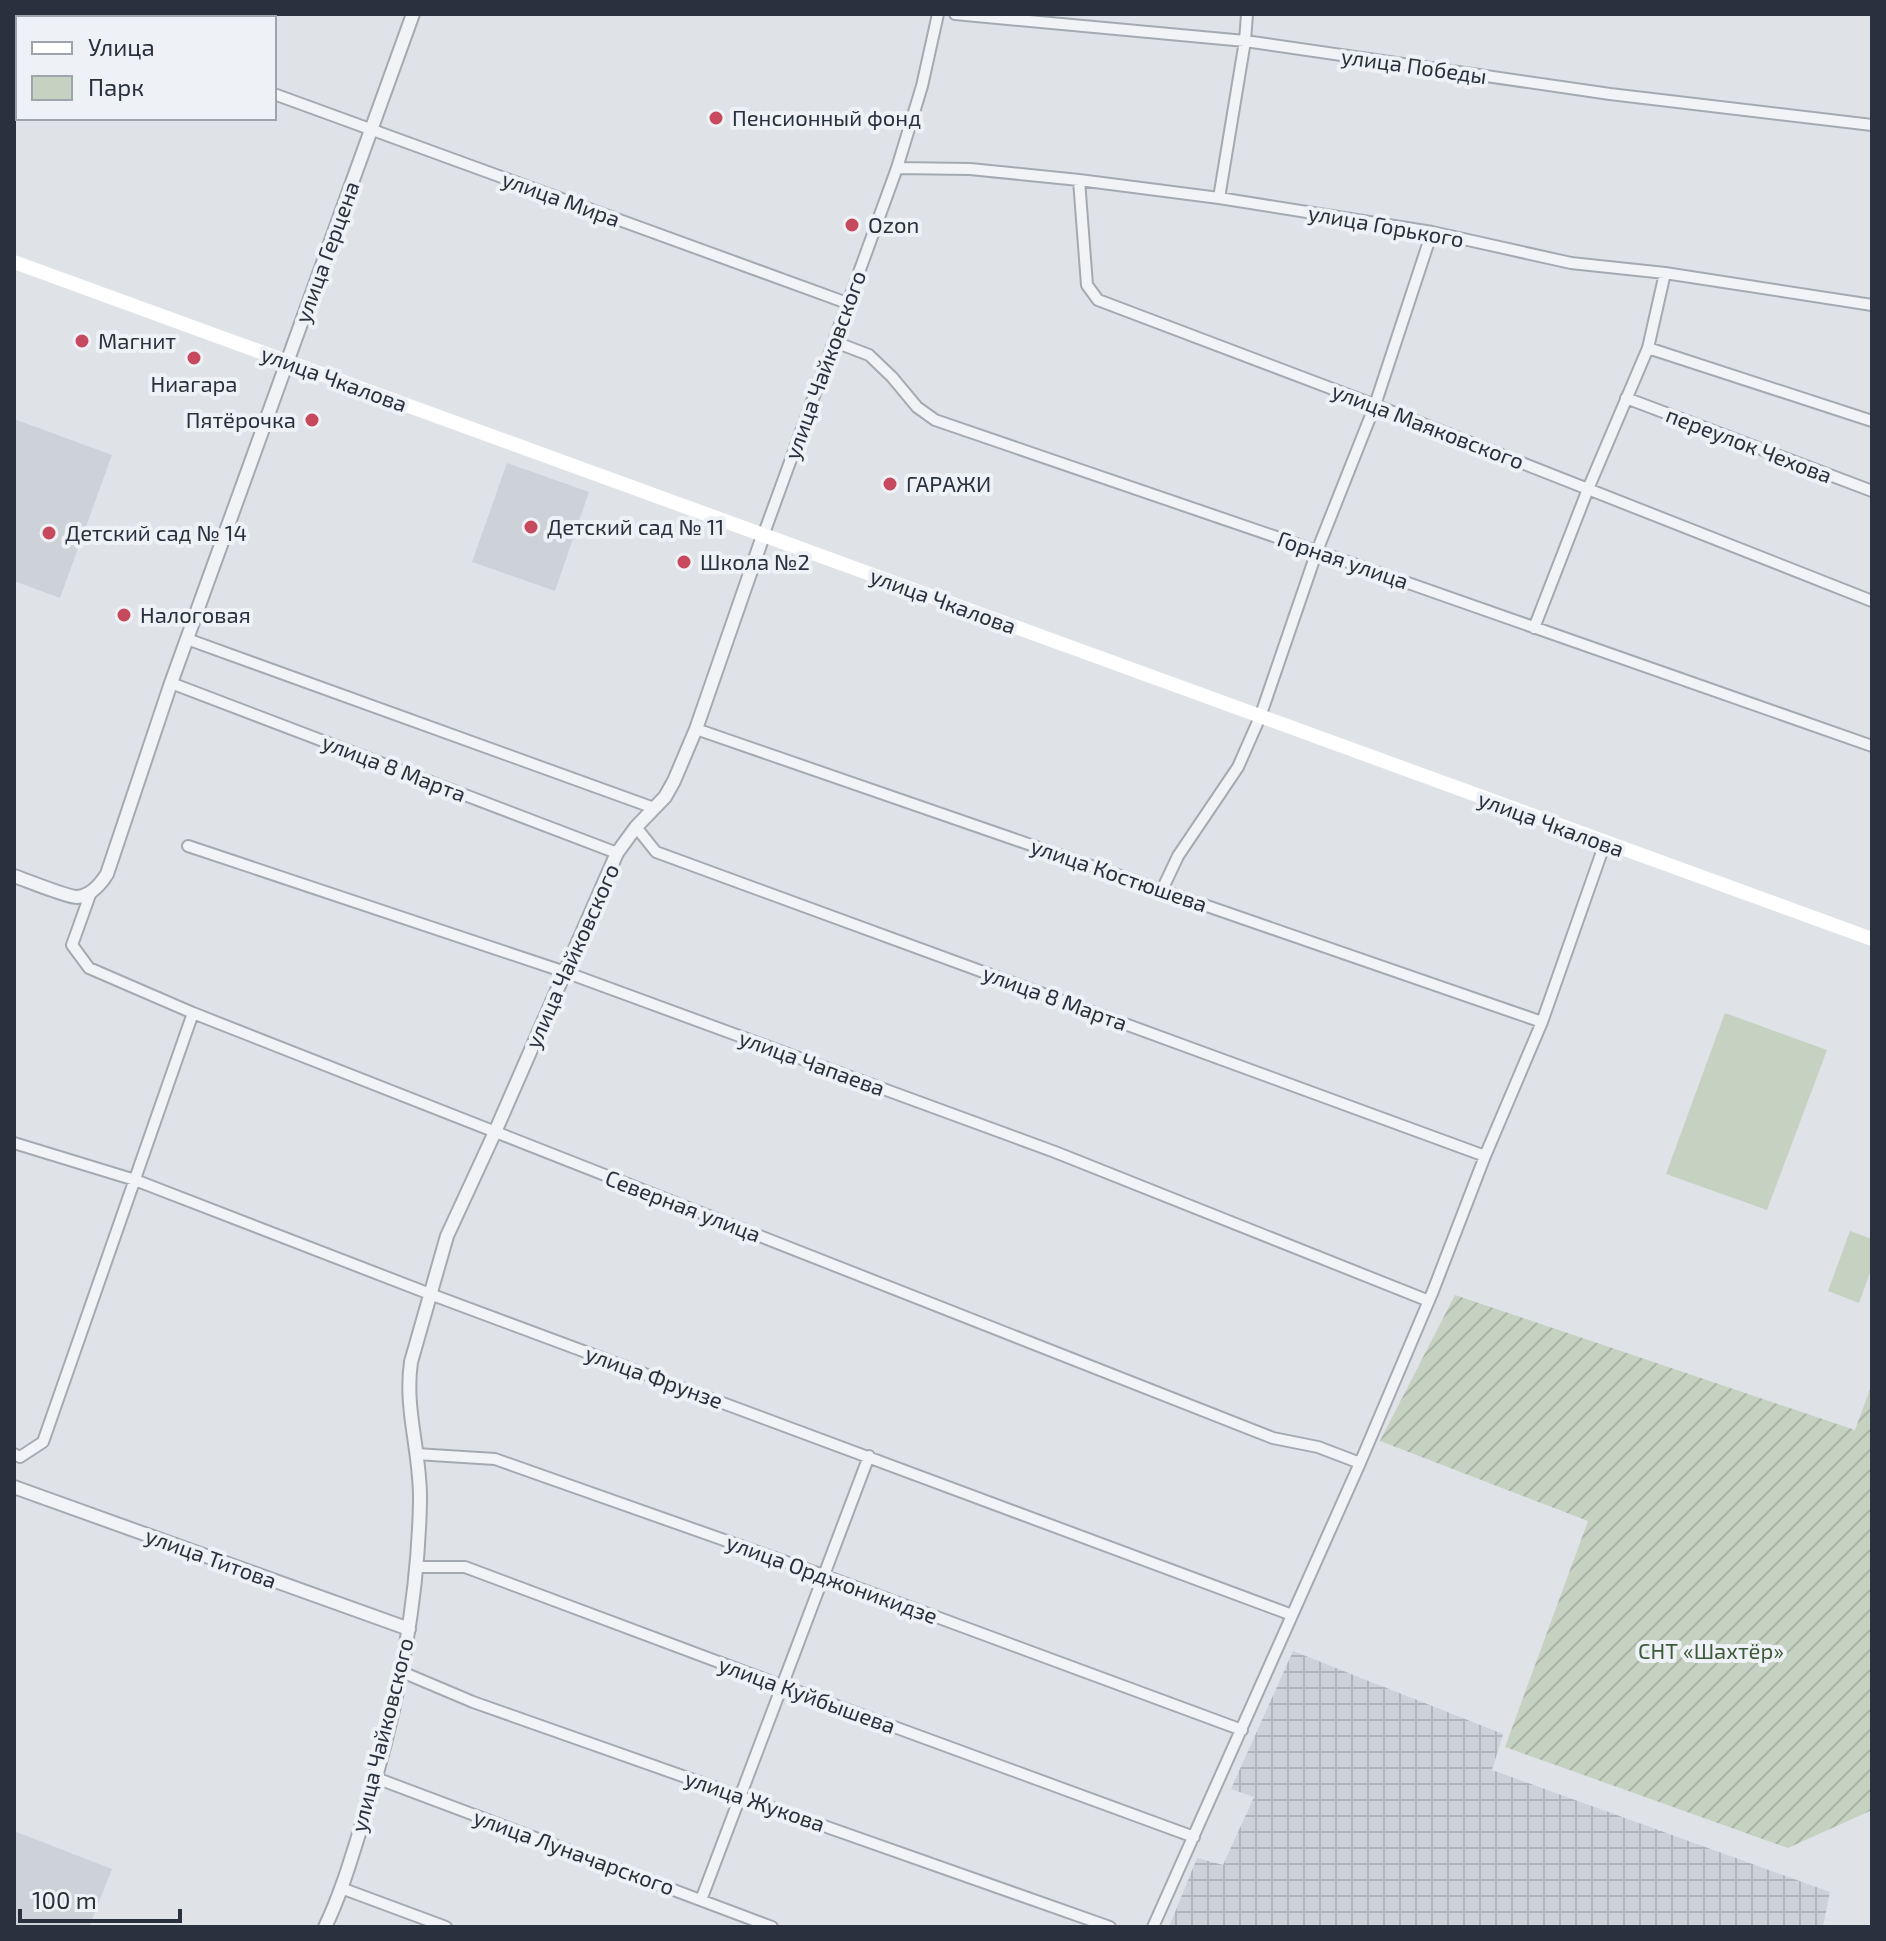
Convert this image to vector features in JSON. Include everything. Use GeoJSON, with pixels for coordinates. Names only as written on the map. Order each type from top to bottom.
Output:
{"type":"FeatureCollection","features":[{"type":"Feature","properties":{"kind":"main road","name":"улица Чкалова"},"geometry":{"type":"LineString","coordinates":[[14,262],[1872,939]]}},
{"type":"Feature","properties":{"kind":"street","name":"улица Герцена"},"geometry":{"type":"LineString","coordinates":[[91,892],[107,874],[171,683],[413,14]]}},
{"type":"Feature","properties":{"kind":"street","name":"улица Чайковского"},"geometry":{"type":"LineString","coordinates":[[325,1927],[341,1888],[376,1778],[402,1672],[418,1567],[421,1496],[409,1380],[411,1362],[447,1236],[617,853],[636,827],[665,797],[696,729],[897,168],[922,86],[938,14]]}},
{"type":"Feature","properties":{"kind":"street","name":"улица Победы"},"geometry":{"type":"LineString","coordinates":[[955,14],[1245,41],[1594,92],[1872,125]]}},
{"type":"Feature","properties":{"kind":"street"},"geometry":{"type":"LineString","coordinates":[[1219,198],[1247,14]]}},
{"type":"Feature","properties":{"kind":"street","name":"улица Мира"},"geometry":{"type":"LineString","coordinates":[[276,95],[847,303]]}},
{"type":"Feature","properties":{"kind":"street","name":"улица Горького"},"geometry":{"type":"LineString","coordinates":[[897,168],[970,169],[1219,198],[1432,232],[1571,263],[1665,273],[1872,305]]}},
{"type":"Feature","properties":{"kind":"street","name":"улица Маяковского"},"geometry":{"type":"LineString","coordinates":[[1079,180],[1087,285],[1098,300],[1375,405],[1872,601]]}},
{"type":"Feature","properties":{"kind":"street"},"geometry":{"type":"LineString","coordinates":[[1162,890],[1178,856],[1238,767],[1260,717],[1317,551],[1375,405],[1432,232]]}},
{"type":"Feature","properties":{"kind":"street"},"geometry":{"type":"LineString","coordinates":[[1534,628],[1588,489],[1648,348],[1665,273]]}},
{"type":"Feature","properties":{"kind":"street","name":"Горная улица"},"geometry":{"type":"LineString","coordinates":[[835,342],[869,355],[917,407],[935,420],[1872,746]]}},
{"type":"Feature","properties":{"kind":"street"},"geometry":{"type":"LineString","coordinates":[[1648,348],[1872,421]]}},
{"type":"Feature","properties":{"kind":"street","name":"переулок Чехова"},"geometry":{"type":"LineString","coordinates":[[1626,398],[1872,491]]}},
{"type":"Feature","properties":{"kind":"street"},"geometry":{"type":"LineString","coordinates":[[187,639],[654,808]]}},
{"type":"Feature","properties":{"kind":"street","name":"улица 8 Марта"},"geometry":{"type":"LineString","coordinates":[[171,683],[617,853]]}},
{"type":"Feature","properties":{"kind":"street","name":"улица Костюшева"},"geometry":{"type":"LineString","coordinates":[[696,729],[1542,1022]]}},
{"type":"Feature","properties":{"kind":"street","name":"улица 8 Марта"},"geometry":{"type":"LineString","coordinates":[[636,827],[656,852],[1485,1156]]}},
{"type":"Feature","properties":{"kind":"street"},"geometry":{"type":"LineString","coordinates":[[1153,1927],[1429,1301],[1485,1156],[1542,1022],[1605,843]]}},
{"type":"Feature","properties":{"kind":"street","name":"улица Чапаева"},"geometry":{"type":"LineString","coordinates":[[188,846],[565,972],[1055,1152],[1429,1301]]}},
{"type":"Feature","properties":{"kind":"street"},"geometry":{"type":"LineString","coordinates":[[14,876],[75,897],[91,892]]}},
{"type":"Feature","properties":{"kind":"street","name":"Северная улица"},"geometry":{"type":"LineString","coordinates":[[91,892],[72,945],[89,968],[193,1013],[1273,1438],[1318,1447],[1360,1463]]}},
{"type":"Feature","properties":{"kind":"street"},"geometry":{"type":"LineString","coordinates":[[14,1454],[20,1457],[43,1442],[193,1013]]}},
{"type":"Feature","properties":{"kind":"street","name":"улица Фрунзе"},"geometry":{"type":"LineString","coordinates":[[14,1143],[135,1180],[430,1294],[1292,1615]]}},
{"type":"Feature","properties":{"kind":"street","name":"улица Орджоникидзе"},"geometry":{"type":"LineString","coordinates":[[416,1454],[495,1459],[823,1575],[1242,1730]]}},
{"type":"Feature","properties":{"kind":"street"},"geometry":{"type":"LineString","coordinates":[[701,1900],[869,1456]]}},
{"type":"Feature","properties":{"kind":"street","name":"улица Титова"},"geometry":{"type":"LineString","coordinates":[[14,1487],[409,1629]]}},
{"type":"Feature","properties":{"kind":"street","name":"улица Куйбышева"},"geometry":{"type":"LineString","coordinates":[[418,1567],[465,1567],[1194,1837]]}},
{"type":"Feature","properties":{"kind":"street","name":"улица Жукова"},"geometry":{"type":"LineString","coordinates":[[402,1672],[473,1702],[1110,1927]]}},
{"type":"Feature","properties":{"kind":"street","name":"улица Луначарского"},"geometry":{"type":"LineString","coordinates":[[376,1778],[772,1927]]}},
{"type":"Feature","properties":{"kind":"street"},"geometry":{"type":"LineString","coordinates":[[341,1888],[446,1927]]}},
{"type":"Feature","properties":{"kind":"shaded area","name":"Детский сад № 14"},"geometry":{"type":"Polygon","coordinates":[[[14,419],[112,455],[60,598],[14,581],[14,419]]]}},
{"type":"Feature","properties":{"kind":"shaded area","name":"Детский сад № 11"},"geometry":{"type":"Polygon","coordinates":[[[507,463],[589,492],[555,591],[472,562],[507,463]]]}},
{"type":"Feature","properties":{"kind":"shaded area"},"geometry":{"type":"Polygon","coordinates":[[[1293,1651],[1503,1734],[1492,1770],[1830,1892],[1823,1927],[1169,1927],[1197,1858],[1223,1865],[1254,1797],[1231,1789],[1293,1651]]]}},
{"type":"Feature","properties":{"kind":"shaded area"},"geometry":{"type":"Polygon","coordinates":[[[14,1831],[112,1869],[89,1927],[14,1927],[14,1831]]]}},
{"type":"Feature","properties":{"kind":"green space"},"geometry":{"type":"Polygon","coordinates":[[[1725,1013],[1827,1050],[1767,1210],[1666,1174],[1725,1013]]]}},
{"type":"Feature","properties":{"kind":"green space"},"geometry":{"type":"Polygon","coordinates":[[[1850,1231],[1872,1239],[1872,1267],[1859,1303],[1828,1291],[1850,1231]]]}},
{"type":"Feature","properties":{"kind":"green space","name":"СНТ «Шахтёр»"},"geometry":{"type":"Polygon","coordinates":[[[1455,1295],[1855,1430],[1872,1384],[1872,1810],[1788,1848],[1505,1747],[1588,1521],[1380,1441],[1455,1295]]]}},
{"type":"Feature","properties":{"kind":"place","name":"Пенсионный фонд"},"geometry":{"type":"Point","coordinates":[716,118]}},
{"type":"Feature","properties":{"kind":"place","name":"Ozon"},"geometry":{"type":"Point","coordinates":[852,225]}},
{"type":"Feature","properties":{"kind":"place","name":"Магнит"},"geometry":{"type":"Point","coordinates":[82,341]}},
{"type":"Feature","properties":{"kind":"place","name":"Ниагара"},"geometry":{"type":"Point","coordinates":[194,358]}},
{"type":"Feature","properties":{"kind":"place","name":"Пятёрочка"},"geometry":{"type":"Point","coordinates":[312,420]}},
{"type":"Feature","properties":{"kind":"place","name":"ГАРАЖИ"},"geometry":{"type":"Point","coordinates":[890,484]}},
{"type":"Feature","properties":{"kind":"place","name":"Детский сад № 11"},"geometry":{"type":"Point","coordinates":[531,527]}},
{"type":"Feature","properties":{"kind":"place","name":"Детский сад № 14"},"geometry":{"type":"Point","coordinates":[49,533]}},
{"type":"Feature","properties":{"kind":"place","name":"Школа №2"},"geometry":{"type":"Point","coordinates":[684,562]}},
{"type":"Feature","properties":{"kind":"place","name":"Налоговая"},"geometry":{"type":"Point","coordinates":[124,615]}}]}
